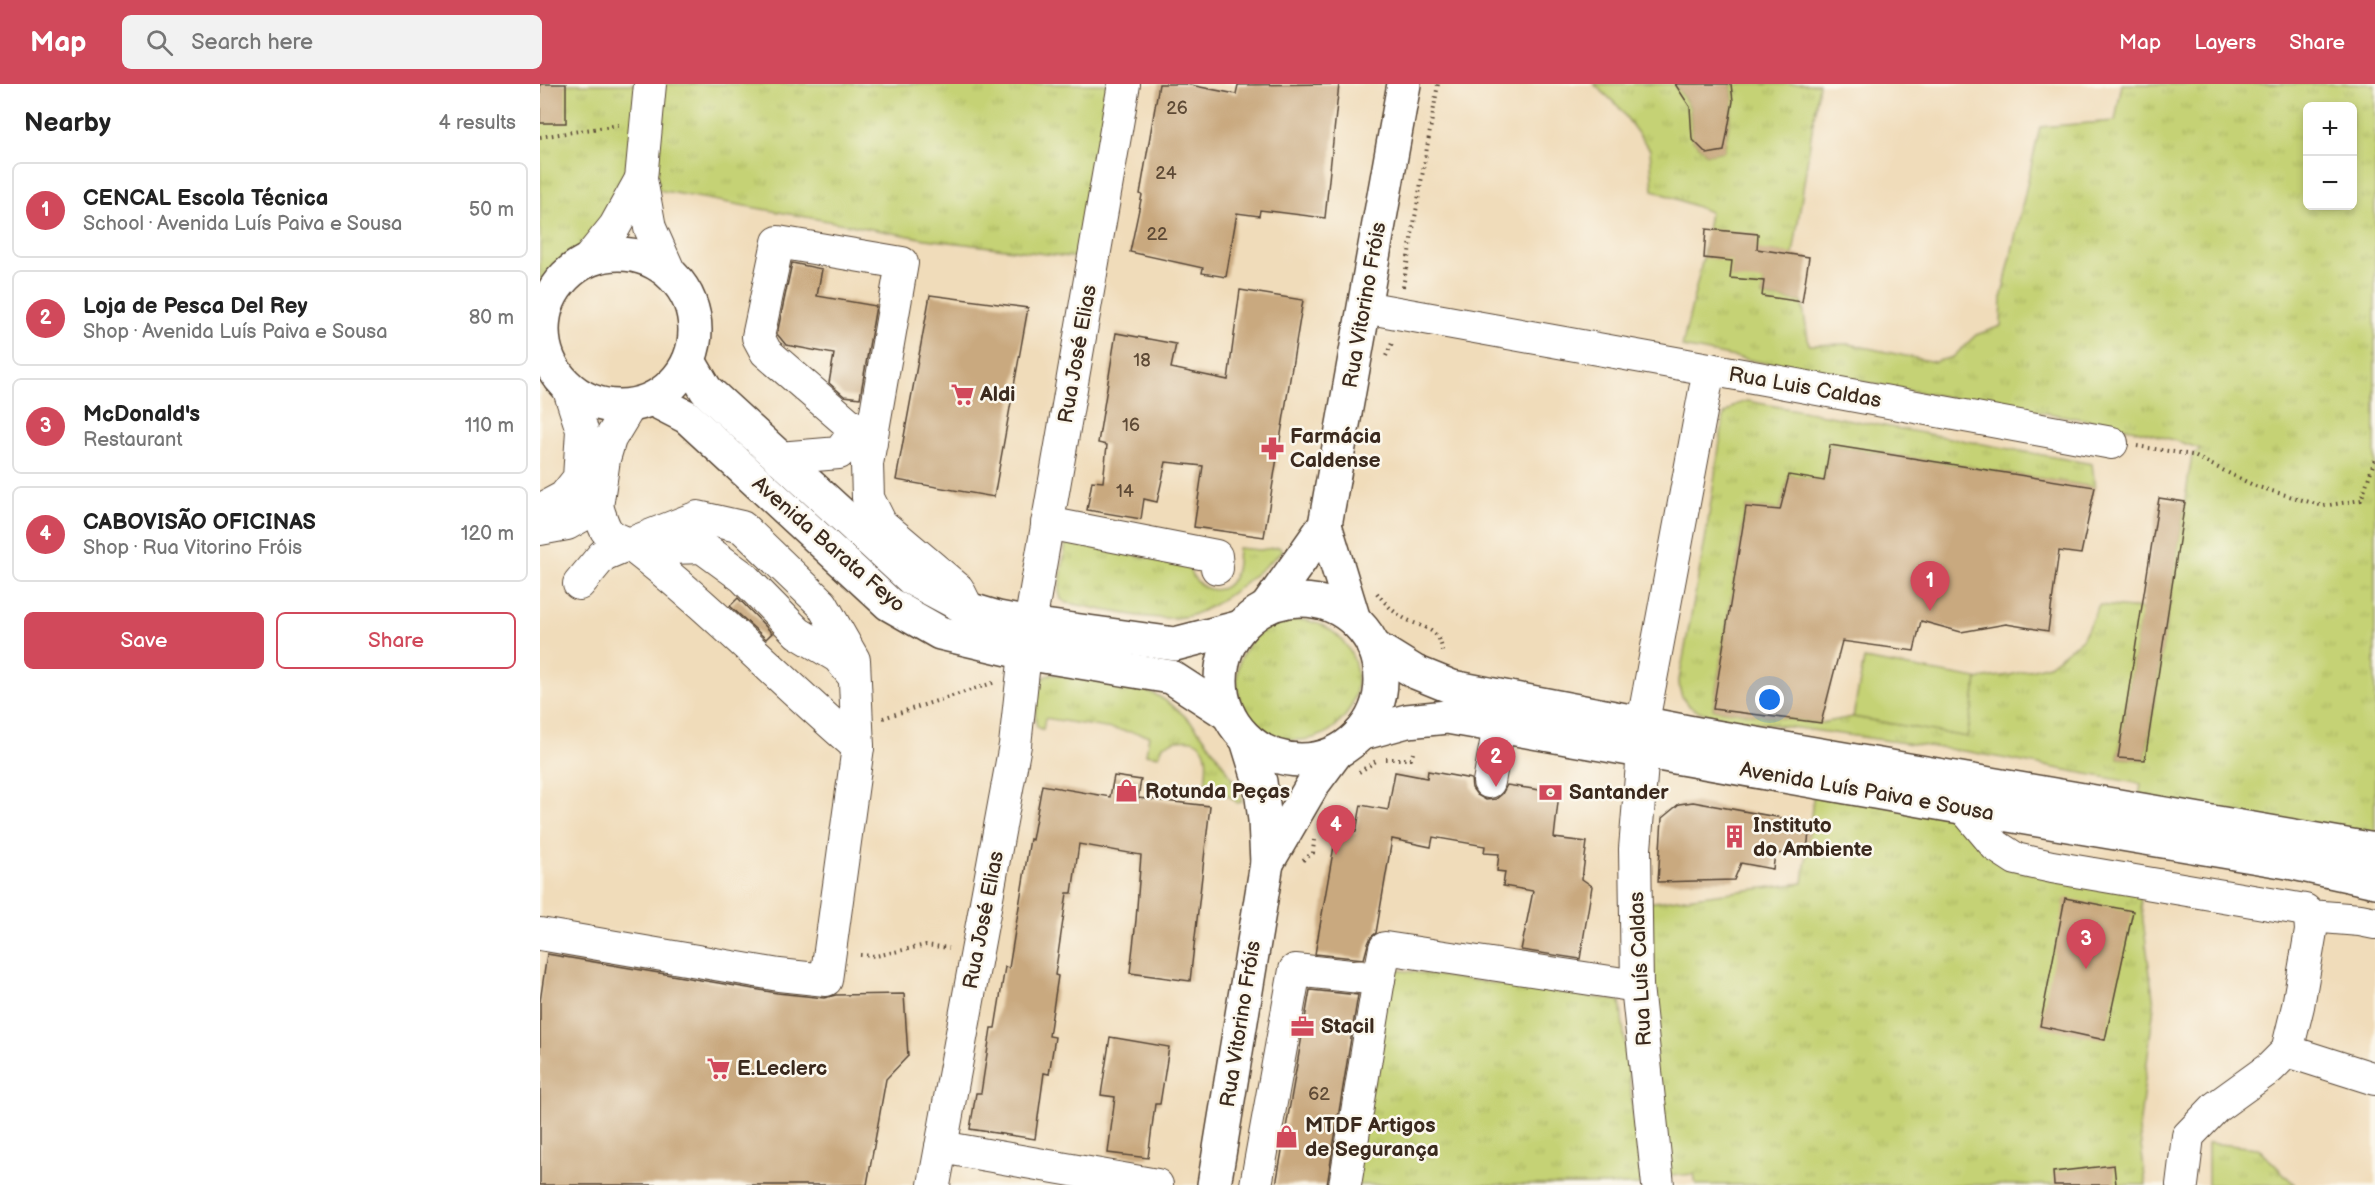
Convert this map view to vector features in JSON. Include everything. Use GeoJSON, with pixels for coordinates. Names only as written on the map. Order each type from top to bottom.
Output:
{"type":"FeatureCollection","features":[{"type":"Feature","properties":{"kind":"main road","name":"Rua Vitorino Fróis"},"geometry":{"type":"LineString","coordinates":[[1267,607],[1325,525],[1404,84]]}},
{"type":"Feature","properties":{"kind":"main road"},"geometry":{"type":"LineString","coordinates":[[608,255],[630,255],[651,261],[670,273],[680,285],[693,312],[694,344],[689,361],[676,382],[641,403],[608,406],[587,399],[553,368],[543,334],[548,305],[563,275],[608,255]]}},
{"type":"Feature","properties":{"kind":"main road","name":"Avenida Barata Feyo"},"geometry":{"type":"LineString","coordinates":[[689,361],[706,390],[912,579],[968,609],[998,618],[1028,639],[1171,677],[1228,714]]}},
{"type":"Feature","properties":{"kind":"main road","name":"Avenida Barata Feyo"},"geometry":{"type":"LineString","coordinates":[[641,403],[687,417],[889,604],[940,633],[1028,639],[1175,644],[1241,627]]}},
{"type":"Feature","properties":{"kind":"main road","name":"Rua Vitorino Fróis"},"geometry":{"type":"LineString","coordinates":[[1325,525],[1364,633]]}},
{"type":"Feature","properties":{"kind":"main road"},"geometry":{"type":"LineString","coordinates":[[1289,600],[1312,600],[1335,607],[1364,633],[1380,668],[1380,692],[1374,714],[1350,754],[1313,760],[1289,760],[1267,753],[1247,740],[1236,728],[1228,714],[1221,692],[1221,668],[1228,646],[1241,627],[1253,615],[1267,607],[1289,600]]}},
{"type":"Feature","properties":{"kind":"main road","name":"Avenida Luís Paiva e Sousa"},"geometry":{"type":"LineString","coordinates":[[1364,633],[1415,672],[1452,687],[1643,737],[1964,808],[2288,862],[2375,881]]}},
{"type":"Feature","properties":{"kind":"main road","name":"Avenida Luís Paiva e Sousa"},"geometry":{"type":"LineString","coordinates":[[1350,754],[1407,721],[1447,717],[1499,726],[1643,737],[2375,850]]}},
{"type":"Feature","properties":{"kind":"main road","name":"Rua Vitorino Fróis"},"geometry":{"type":"LineString","coordinates":[[1214,1185],[1269,860],[1260,782],[1247,740]]}},
{"type":"Feature","properties":{"kind":"main road","name":"Rua Vitorino Fróis"},"geometry":{"type":"LineString","coordinates":[[1269,860],[1307,793],[1350,754]]}},
{"type":"Feature","properties":{"kind":"street"},"geometry":{"type":"LineString","coordinates":[[650,84],[641,179],[650,228],[670,273]]}},
{"type":"Feature","properties":{"kind":"street","name":"Rua José Elias"},"geometry":{"type":"LineString","coordinates":[[934,1185],[1015,745],[1028,639],[1047,523],[1124,84]]}},
{"type":"Feature","properties":{"kind":"street"},"geometry":{"type":"LineString","coordinates":[[563,275],[615,226],[641,179]]}},
{"type":"Feature","properties":{"kind":"street"},"geometry":{"type":"LineString","coordinates":[[863,436],[766,352],[758,337],[778,242],[902,263],[863,436],[868,498],[881,524],[958,589],[968,609]]}},
{"type":"Feature","properties":{"kind":"street"},"geometry":{"type":"LineString","coordinates":[[1364,307],[1709,369]]}},
{"type":"Feature","properties":{"kind":"street"},"geometry":{"type":"LineString","coordinates":[[549,521],[579,478],[582,430],[553,368]]}},
{"type":"Feature","properties":{"kind":"street","name":"Rua Luis Caldas"},"geometry":{"type":"LineString","coordinates":[[1643,737],[1709,369],[2112,442]]}},
{"type":"Feature","properties":{"kind":"street"},"geometry":{"type":"LineString","coordinates":[[641,403],[610,439],[604,459],[597,507],[607,531],[629,543],[679,582],[806,702],[857,737]]}},
{"type":"Feature","properties":{"kind":"street"},"geometry":{"type":"LineString","coordinates":[[779,458],[839,453],[863,436]]}},
{"type":"Feature","properties":{"kind":"street"},"geometry":{"type":"LineString","coordinates":[[549,521],[597,507]]}},
{"type":"Feature","properties":{"kind":"street"},"geometry":{"type":"LineString","coordinates":[[540,934],[779,975],[826,980],[857,737],[855,676],[838,657],[798,633],[743,577],[702,547],[669,549],[629,543],[603,555],[586,575],[549,521]]}},
{"type":"Feature","properties":{"kind":"street"},"geometry":{"type":"LineString","coordinates":[[1047,523],[1216,556],[1218,567]]}},
{"type":"Feature","properties":{"kind":"street"},"geometry":{"type":"LineString","coordinates":[[1489,782],[1499,726]]}},
{"type":"Feature","properties":{"kind":"street","name":"Rua Luís Caldas"},"geometry":{"type":"LineString","coordinates":[[1643,737],[1635,849],[1637,986],[1658,1185]]}},
{"type":"Feature","properties":{"kind":"street"},"geometry":{"type":"LineString","coordinates":[[1964,808],[1996,846],[2016,858],[2052,867],[2305,910],[2310,916],[2311,931],[2298,1006],[2287,1051],[2270,1068],[2216,1107],[2188,1136],[2182,1185]]}},
{"type":"Feature","properties":{"kind":"street"},"geometry":{"type":"LineString","coordinates":[[2310,916],[2375,923]]}},
{"type":"Feature","properties":{"kind":"street"},"geometry":{"type":"LineString","coordinates":[[1344,1185],[1385,948],[1637,986]]}},
{"type":"Feature","properties":{"kind":"street"},"geometry":{"type":"LineString","coordinates":[[1270,1185],[1300,981],[1379,979]]}},
{"type":"Feature","properties":{"kind":"street","name":"Rua Vitorino Fróis"},"geometry":{"type":"LineString","coordinates":[[1256,1185],[1300,981]]}},
{"type":"Feature","properties":{"kind":"street"},"geometry":{"type":"LineString","coordinates":[[2287,1051],[2375,1078]]}},
{"type":"Feature","properties":{"kind":"street"},"geometry":{"type":"LineString","coordinates":[[941,1146],[1157,1185]]}},
{"type":"Feature","properties":{"kind":"path"},"geometry":{"type":"LineString","coordinates":[[1380,364],[1392,345],[1438,84]]}},
{"type":"Feature","properties":{"kind":"path"},"geometry":{"type":"LineString","coordinates":[[540,137],[647,122]]}},
{"type":"Feature","properties":{"kind":"path"},"geometry":{"type":"LineString","coordinates":[[2112,442],[2192,455],[2255,486],[2323,506],[2361,500],[2375,459]]}},
{"type":"Feature","properties":{"kind":"path"},"geometry":{"type":"LineString","coordinates":[[1372,586],[1386,605],[1403,617],[1435,633],[1442,640],[1442,652],[1435,680]]}},
{"type":"Feature","properties":{"kind":"path"},"geometry":{"type":"LineString","coordinates":[[857,737],[1002,679]]}},
{"type":"Feature","properties":{"kind":"path"},"geometry":{"type":"LineString","coordinates":[[1350,754],[1375,761],[1396,758],[1411,759],[1425,719]]}},
{"type":"Feature","properties":{"kind":"path"},"geometry":{"type":"LineString","coordinates":[[1269,860],[1305,860],[1313,853],[1316,833]]}},
{"type":"Feature","properties":{"kind":"path"},"geometry":{"type":"LineString","coordinates":[[860,955],[876,956],[926,945],[977,951]]}},
{"type":"Feature","properties":{"kind":"green space"},"geometry":{"type":"Polygon","coordinates":[[[540,84],[1124,84],[1094,260],[926,239],[653,189],[587,261],[563,279],[540,286],[540,84]]]}},
{"type":"Feature","properties":{"kind":"green space"},"geometry":{"type":"Polygon","coordinates":[[[1594,84],[1675,84],[1690,107],[1692,139],[1707,154],[1724,151],[1733,101],[1731,84],[1819,84],[1793,255],[1768,251],[1762,296],[1802,302],[1809,345],[1849,344],[1934,362],[1953,357],[1976,335],[2001,326],[2002,295],[2040,127],[2115,121],[2122,84],[2375,84],[2375,850],[2137,809],[2141,784],[1970,752],[1718,717],[1696,710],[1685,702],[1679,680],[1705,541],[1724,415],[1735,405],[1747,401],[2092,464],[2095,487],[1830,445],[1824,481],[1789,475],[1780,510],[1746,507],[1713,709],[1821,723],[1853,717],[1967,737],[1977,679],[2010,675],[2049,665],[2082,639],[2099,605],[2142,609],[2118,758],[2145,760],[2192,455],[2201,449],[2107,424],[1880,386],[1682,347],[1703,258],[1710,212],[1653,190],[1650,150],[1618,106],[1594,84]]]}},
{"type":"Feature","properties":{"kind":"green space"},"geometry":{"type":"Polygon","coordinates":[[[1066,541],[1189,566],[1195,579],[1212,590],[1225,587],[1231,581],[1237,565],[1238,548],[1260,550],[1279,547],[1283,551],[1240,587],[1204,610],[1179,618],[1164,618],[1112,612],[1067,603],[1061,599],[1059,592],[1066,541]]]}},
{"type":"Feature","properties":{"kind":"green space"},"geometry":{"type":"Polygon","coordinates":[[[1297,620],[1320,625],[1339,638],[1352,657],[1357,680],[1352,703],[1339,722],[1320,735],[1297,740],[1274,735],[1255,722],[1242,703],[1237,680],[1242,657],[1255,638],[1274,625],[1297,620]]]}},
{"type":"Feature","properties":{"kind":"green space"},"geometry":{"type":"Polygon","coordinates":[[[1864,659],[1977,679],[1967,737],[1853,717],[1864,659]]]}},
{"type":"Feature","properties":{"kind":"green space"},"geometry":{"type":"Polygon","coordinates":[[[1051,674],[1136,688],[1167,702],[1197,729],[1210,745],[1231,777],[1242,802],[1237,803],[1223,793],[1205,789],[1206,756],[1204,749],[1195,741],[1182,740],[1163,745],[1159,756],[1146,754],[1149,735],[1045,718],[1043,730],[1037,727],[1035,715],[1038,694],[1044,677],[1051,674]]]}},
{"type":"Feature","properties":{"kind":"green space"},"geometry":{"type":"Polygon","coordinates":[[[1815,782],[1964,808],[1996,846],[2138,882],[2154,1005],[2139,1129],[2146,1185],[1696,1185],[1694,1174],[1657,1177],[1647,903],[1803,883],[1815,782]]]}},
{"type":"Feature","properties":{"kind":"green space"},"geometry":{"type":"Polygon","coordinates":[[[1391,969],[1620,1001],[1642,1185],[1353,1185],[1391,969]]]}},
{"type":"Feature","properties":{"kind":"green space"},"geometry":{"type":"Polygon","coordinates":[[[2208,1143],[2258,1148],[2295,1185],[2208,1185],[2208,1143]]]}},
{"type":"Feature","properties":{"kind":"building"},"geometry":{"type":"Polygon","coordinates":[[[540,84],[566,84],[566,123],[540,123],[540,84]]]}},
{"type":"Feature","properties":{"kind":"building"},"geometry":{"type":"Polygon","coordinates":[[[1159,84],[1185,84],[1236,94],[1238,85],[1339,84],[1325,218],[1260,210],[1259,216],[1237,213],[1226,277],[1202,273],[1203,268],[1130,252],[1142,195],[1140,194],[1159,84]]]}},
{"type":"Feature","properties":{"kind":"building"},"geometry":{"type":"Polygon","coordinates":[[[1675,84],[1731,84],[1733,101],[1724,151],[1707,154],[1692,139],[1690,107],[1675,84]]]}},
{"type":"Feature","properties":{"kind":"building"},"geometry":{"type":"Polygon","coordinates":[[[1706,229],[1758,234],[1757,249],[1809,257],[1802,302],[1762,296],[1764,281],[1730,278],[1732,261],[1704,258],[1706,229]]]}},
{"type":"Feature","properties":{"kind":"building"},"geometry":{"type":"Polygon","coordinates":[[[792,263],[822,269],[817,296],[876,306],[860,398],[844,396],[829,383],[834,354],[786,345],[777,334],[792,263]]]}},
{"type":"Feature","properties":{"kind":"building"},"geometry":{"type":"Polygon","coordinates":[[[1240,290],[1303,300],[1264,537],[1194,527],[1203,466],[1166,462],[1157,502],[1144,499],[1141,519],[1087,510],[1092,481],[1103,482],[1107,445],[1098,443],[1116,333],[1176,344],[1171,368],[1228,380],[1240,290]]]}},
{"type":"Feature","properties":{"kind":"building","name":"Aldi"},"geometry":{"type":"Polygon","coordinates":[[[930,295],[1028,308],[994,497],[896,480],[930,295]]]}},
{"type":"Feature","properties":{"kind":"building"},"geometry":{"type":"Polygon","coordinates":[[[1830,445],[2095,487],[2081,554],[2059,551],[2048,631],[2006,624],[1961,632],[1921,621],[1914,651],[1842,641],[1821,723],[1713,709],[1746,507],[1780,510],[1789,475],[1824,481],[1830,445]]]}},
{"type":"Feature","properties":{"kind":"building"},"geometry":{"type":"Polygon","coordinates":[[[2159,498],[2185,502],[2145,760],[2118,758],[2159,498]]]}},
{"type":"Feature","properties":{"kind":"building"},"geometry":{"type":"Polygon","coordinates":[[[738,598],[772,633],[766,639],[730,606],[738,598]]]}},
{"type":"Feature","properties":{"kind":"building"},"geometry":{"type":"Polygon","coordinates":[[[1428,771],[1471,779],[1472,788],[1477,795],[1486,800],[1496,799],[1507,785],[1559,793],[1554,838],[1587,842],[1582,879],[1592,886],[1580,959],[1521,950],[1533,891],[1503,886],[1505,872],[1497,871],[1499,854],[1484,853],[1485,846],[1433,837],[1431,847],[1392,839],[1376,933],[1371,937],[1364,959],[1315,954],[1337,829],[1356,832],[1361,805],[1388,810],[1395,772],[1427,778],[1428,771]]]}},
{"type":"Feature","properties":{"kind":"building"},"geometry":{"type":"Polygon","coordinates":[[[1114,776],[1141,780],[1138,798],[1210,806],[1190,981],[1130,973],[1141,855],[1079,844],[1072,893],[1067,893],[1055,975],[1058,976],[1049,1036],[1055,1037],[1049,1074],[1044,1073],[1035,1139],[970,1129],[976,1093],[981,1093],[991,1028],[995,1028],[1005,967],[1009,968],[1030,839],[1032,840],[1042,785],[1110,797],[1114,776]]]}},
{"type":"Feature","properties":{"kind":"building","name":"Instituto do Ambiente"},"geometry":{"type":"Polygon","coordinates":[[[1693,802],[1810,823],[1807,851],[1775,854],[1773,869],[1741,863],[1734,880],[1658,882],[1662,818],[1679,804],[1693,802]]]}},
{"type":"Feature","properties":{"kind":"building"},"geometry":{"type":"Polygon","coordinates":[[[2065,898],[2133,911],[2105,1040],[2040,1026],[2065,898]]]}},
{"type":"Feature","properties":{"kind":"building","name":"E.Leclerc"},"geometry":{"type":"Polygon","coordinates":[[[547,954],[777,993],[824,998],[836,995],[904,994],[908,1056],[886,1079],[867,1185],[540,1185],[540,1002],[547,954]]]}},
{"type":"Feature","properties":{"kind":"building"},"geometry":{"type":"Polygon","coordinates":[[[1310,990],[1358,995],[1327,1185],[1276,1185],[1310,990]]]}},
{"type":"Feature","properties":{"kind":"building"},"geometry":{"type":"Polygon","coordinates":[[[1110,1037],[1169,1047],[1160,1104],[1155,1104],[1148,1158],[1108,1153],[1115,1097],[1101,1095],[1110,1037]]]}},
{"type":"Feature","properties":{"kind":"building"},"geometry":{"type":"Polygon","coordinates":[[[2114,1165],[2116,1185],[2054,1185],[2053,1172],[2114,1165]]]}},
{"type":"Feature","properties":{"kind":"place","name":"Aldi"},"geometry":{"type":"Point","coordinates":[962,394]}},
{"type":"Feature","properties":{"kind":"place","name":"Farmácia Caldense"},"geometry":{"type":"Point","coordinates":[1272,448]}},
{"type":"Feature","properties":{"kind":"place","name":"CENCAL Escola Técnica"},"geometry":{"type":"Point","coordinates":[1930,611]}},
{"type":"Feature","properties":{"kind":"place","name":"Loja de Pesca Del Rey"},"geometry":{"type":"Point","coordinates":[1496,787]}},
{"type":"Feature","properties":{"kind":"place","name":"Rotunda Peças"},"geometry":{"type":"Point","coordinates":[1127,791]}},
{"type":"Feature","properties":{"kind":"place","name":"Santander"},"geometry":{"type":"Point","coordinates":[1551,792]}},
{"type":"Feature","properties":{"kind":"place","name":"Instituto do Ambiente"},"geometry":{"type":"Point","coordinates":[1735,837]}},
{"type":"Feature","properties":{"kind":"place","name":"CABOVISÃO OFICINAS"},"geometry":{"type":"Point","coordinates":[1336,855]}},
{"type":"Feature","properties":{"kind":"place","name":"McDonald's"},"geometry":{"type":"Point","coordinates":[2086,969]}},
{"type":"Feature","properties":{"kind":"place","name":"Stacil"},"geometry":{"type":"Point","coordinates":[1303,1026]}},
{"type":"Feature","properties":{"kind":"place","name":"E.Leclerc"},"geometry":{"type":"Point","coordinates":[719,1068]}},
{"type":"Feature","properties":{"kind":"place","name":"MTDF Artigos de Segurança"},"geometry":{"type":"Point","coordinates":[1287,1137]}}]}
